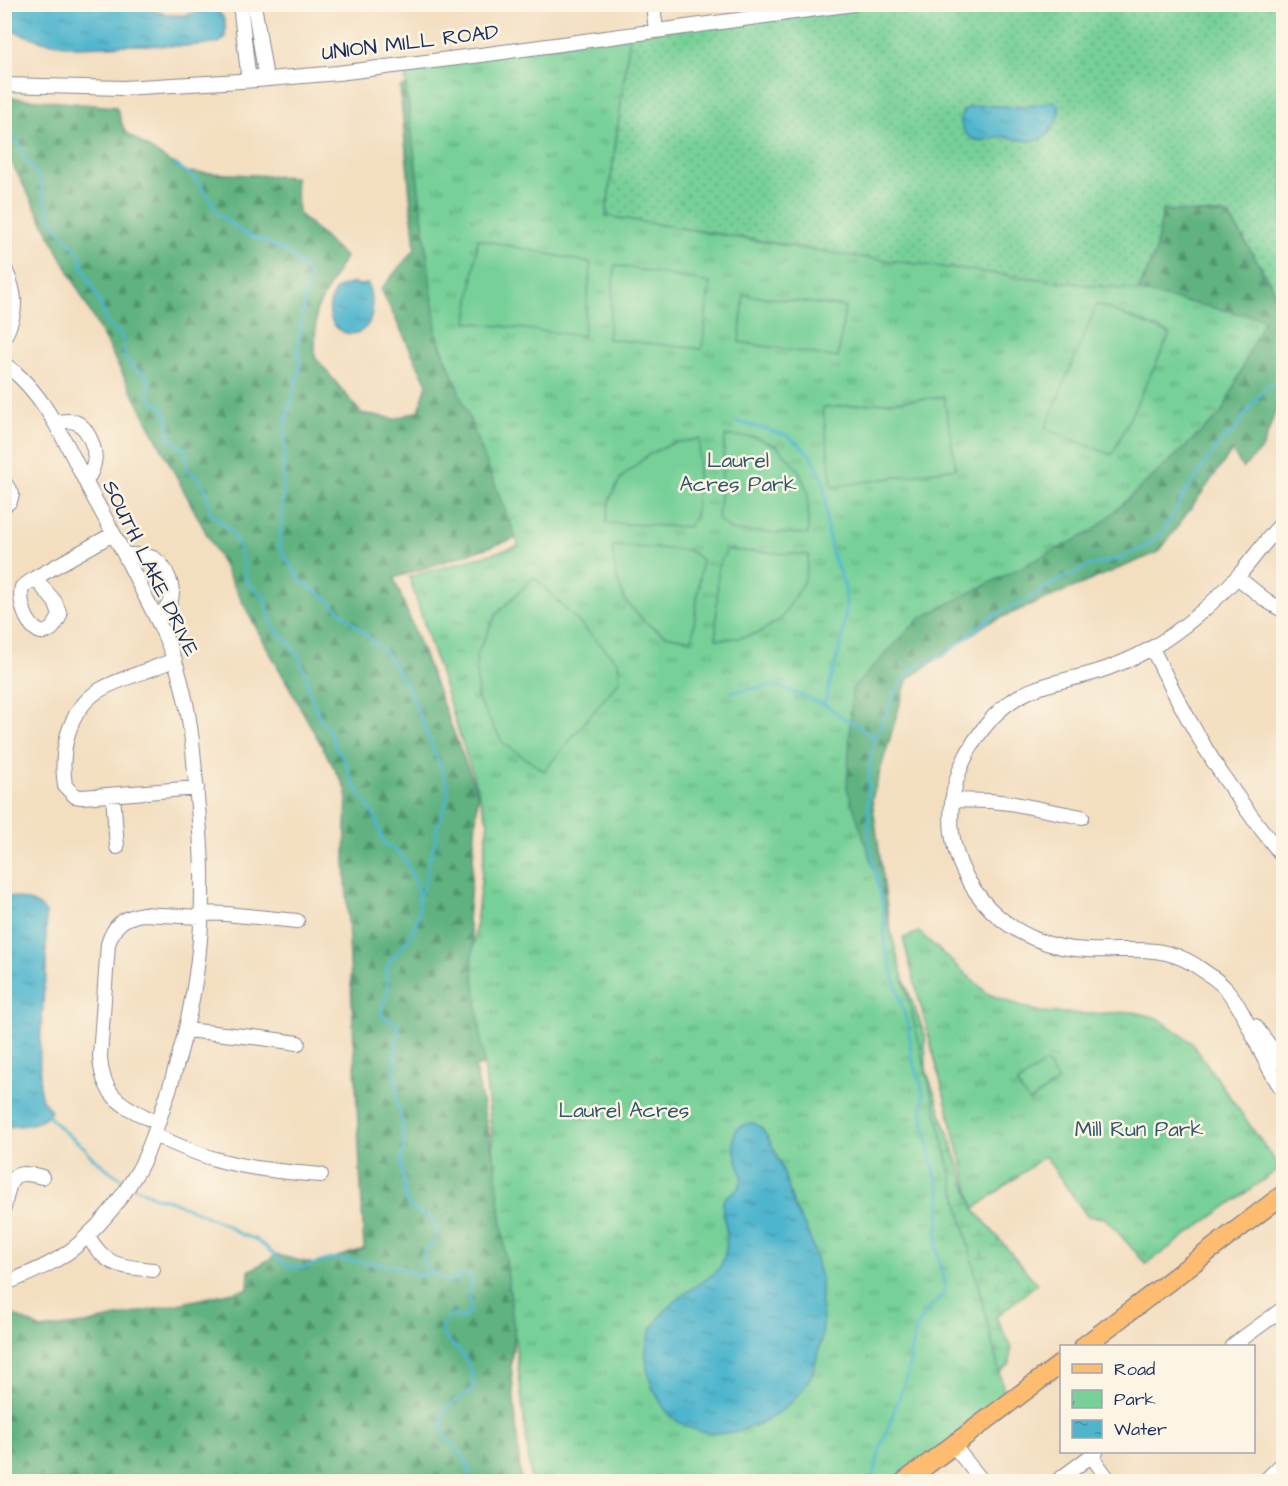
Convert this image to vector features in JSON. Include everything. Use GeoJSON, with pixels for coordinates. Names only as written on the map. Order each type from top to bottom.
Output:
{"type":"FeatureCollection","features":[{"type":"Feature","properties":{"kind":"main road"},"geometry":{"type":"LineString","coordinates":[[1087,1345],[1284,1194]]}},
{"type":"Feature","properties":{"kind":"main road"},"geometry":{"type":"LineString","coordinates":[[904,1482],[1060,1365]]}},
{"type":"Feature","properties":{"kind":"street"},"geometry":{"type":"LineString","coordinates":[[240,4],[248,73],[257,80],[265,72],[255,4]]}},
{"type":"Feature","properties":{"kind":"street"},"geometry":{"type":"LineString","coordinates":[[653,4],[656,31]]}},
{"type":"Feature","properties":{"kind":"street","name":"UNION MILL ROAD"},"geometry":{"type":"LineString","coordinates":[[4,85],[123,88],[257,80],[371,69],[853,4]]}},
{"type":"Feature","properties":{"kind":"street"},"geometry":{"type":"LineString","coordinates":[[4,267],[14,290],[15,300],[13,321],[4,338]]}},
{"type":"Feature","properties":{"kind":"street","name":"SOUTH LAKE DRIVE"},"geometry":{"type":"LineString","coordinates":[[4,364],[29,385],[55,423],[157,618],[175,660],[188,713],[197,788],[202,875],[196,975],[186,1030],[156,1129],[139,1169],[105,1217],[80,1244],[37,1270],[6,1281]]}},
{"type":"Feature","properties":{"kind":"street"},"geometry":{"type":"LineString","coordinates":[[55,423],[72,421],[78,423],[88,436],[95,461],[86,481]]}},
{"type":"Feature","properties":{"kind":"street"},"geometry":{"type":"LineString","coordinates":[[4,482],[12,494],[10,501],[4,506]]}},
{"type":"Feature","properties":{"kind":"street"},"geometry":{"type":"LineString","coordinates":[[1284,521],[1237,577],[1172,635],[1152,648],[1109,668],[1036,688],[1012,701],[993,718],[969,749],[958,773],[952,800],[951,822],[955,850],[965,877],[983,902],[1005,922],[1031,938],[1060,947],[1089,950],[1145,949],[1158,951],[1182,958],[1205,972],[1226,989],[1246,1019],[1266,1062],[1284,1092]]}},
{"type":"Feature","properties":{"kind":"street"},"geometry":{"type":"LineString","coordinates":[[35,578],[113,534]]}},
{"type":"Feature","properties":{"kind":"street"},"geometry":{"type":"LineString","coordinates":[[125,555],[151,557],[164,569],[172,595],[170,603],[157,618]]}},
{"type":"Feature","properties":{"kind":"street"},"geometry":{"type":"LineString","coordinates":[[1237,577],[1267,601],[1284,611]]}},
{"type":"Feature","properties":{"kind":"street"},"geometry":{"type":"LineString","coordinates":[[1152,648],[1213,761],[1241,803],[1284,858]]}},
{"type":"Feature","properties":{"kind":"street"},"geometry":{"type":"LineString","coordinates":[[175,660],[104,687],[87,699],[71,723],[66,741],[65,786],[75,796],[82,797],[197,788]]}},
{"type":"Feature","properties":{"kind":"street"},"geometry":{"type":"LineString","coordinates":[[113,795],[117,847]]}},
{"type":"Feature","properties":{"kind":"street"},"geometry":{"type":"LineString","coordinates":[[952,800],[999,802],[1044,808],[1082,817]]}},
{"type":"Feature","properties":{"kind":"street"},"geometry":{"type":"LineString","coordinates":[[297,921],[226,914],[142,914],[127,918],[115,928],[108,944],[100,1056],[105,1084],[115,1098],[188,1150],[217,1160],[252,1167],[321,1174]]}},
{"type":"Feature","properties":{"kind":"street"},"geometry":{"type":"LineString","coordinates":[[1246,1019],[1256,1026],[1284,1065]]}},
{"type":"Feature","properties":{"kind":"street"},"geometry":{"type":"LineString","coordinates":[[186,1030],[298,1043]]}},
{"type":"Feature","properties":{"kind":"street"},"geometry":{"type":"LineString","coordinates":[[4,1208],[9,1184],[13,1178],[26,1173],[42,1177]]}},
{"type":"Feature","properties":{"kind":"street"},"geometry":{"type":"LineString","coordinates":[[88,1236],[107,1260],[122,1266],[153,1270]]}},
{"type":"Feature","properties":{"kind":"street"},"geometry":{"type":"LineString","coordinates":[[1235,1345],[1284,1308]]}},
{"type":"Feature","properties":{"kind":"street"},"geometry":{"type":"LineString","coordinates":[[953,1445],[983,1482]]}},
{"type":"Feature","properties":{"kind":"street"},"geometry":{"type":"LineString","coordinates":[[1056,1482],[1094,1453],[1110,1482]]}},
{"type":"Feature","properties":{"kind":"street"},"geometry":{"type":"LineString","coordinates":[[1264,1482],[1284,1462]]}},
{"type":"Feature","properties":{"kind":"green space"},"geometry":{"type":"Polygon","coordinates":[[[871,4],[1283,5],[1283,332],[763,241],[606,216],[630,34],[871,4]]]}},
{"type":"Feature","properties":{"kind":"green space","name":"Laurel Acres Park"},"geometry":{"type":"Polygon","coordinates":[[[630,34],[606,216],[844,255],[1137,291],[1264,319],[1222,413],[1093,531],[920,618],[852,689],[847,788],[877,879],[910,1005],[1007,1404],[905,1481],[531,1481],[472,958],[488,823],[409,577],[519,546],[437,335],[404,67],[630,34]]]}},
{"type":"Feature","properties":{"kind":"green space"},"geometry":{"type":"Polygon","coordinates":[[[464,75],[429,206],[440,345],[523,536],[394,578],[478,795],[468,921],[481,976],[553,1047],[475,1067],[521,1274],[511,1365],[521,1481],[5,1481],[4,1310],[41,1329],[85,1324],[248,1289],[249,1271],[277,1255],[314,1264],[364,1249],[345,859],[347,791],[254,624],[5,150],[5,97],[116,107],[125,132],[185,172],[295,177],[298,213],[345,257],[316,311],[315,357],[361,413],[395,419],[419,411],[427,384],[381,289],[415,249],[400,87],[464,75]]]}},
{"type":"Feature","properties":{"kind":"green space"},"geometry":{"type":"Polygon","coordinates":[[[1163,210],[1229,215],[1283,304],[1283,404],[1278,404],[1263,447],[1243,468],[1232,451],[1159,552],[988,623],[907,680],[872,799],[893,950],[703,687],[1135,300],[1155,253],[1163,210]]]}},
{"type":"Feature","properties":{"kind":"green space"},"geometry":{"type":"Polygon","coordinates":[[[478,239],[591,263],[583,336],[467,322],[478,239]]]}},
{"type":"Feature","properties":{"kind":"green space"},"geometry":{"type":"Polygon","coordinates":[[[615,265],[710,283],[702,349],[608,339],[615,265]]]}},
{"type":"Feature","properties":{"kind":"green space"},"geometry":{"type":"Polygon","coordinates":[[[744,295],[845,307],[838,358],[739,342],[744,295]]]}},
{"type":"Feature","properties":{"kind":"green space"},"geometry":{"type":"Polygon","coordinates":[[[1097,304],[1170,334],[1112,455],[1045,429],[1097,304]]]}},
{"type":"Feature","properties":{"kind":"green space"},"geometry":{"type":"Polygon","coordinates":[[[944,397],[956,468],[832,487],[823,408],[944,397]]]}},
{"type":"Feature","properties":{"kind":"green space"},"geometry":{"type":"Polygon","coordinates":[[[725,436],[754,437],[777,446],[798,469],[808,493],[808,534],[732,531],[718,519],[725,436]]]}},
{"type":"Feature","properties":{"kind":"green space"},"geometry":{"type":"Polygon","coordinates":[[[700,439],[695,517],[688,527],[606,523],[610,499],[621,478],[648,455],[673,443],[700,439]]]}},
{"type":"Feature","properties":{"kind":"green space"},"geometry":{"type":"Polygon","coordinates":[[[612,546],[688,550],[702,560],[692,640],[665,635],[646,623],[625,601],[616,576],[612,546]]]}},
{"type":"Feature","properties":{"kind":"green space"},"geometry":{"type":"Polygon","coordinates":[[[727,550],[809,555],[805,579],[782,618],[759,633],[738,638],[716,639],[718,566],[727,550]]]}},
{"type":"Feature","properties":{"kind":"green space"},"geometry":{"type":"Polygon","coordinates":[[[534,577],[618,662],[620,680],[544,771],[503,743],[478,700],[476,656],[496,615],[534,577]]]}},
{"type":"Feature","properties":{"kind":"green space","name":"Mill Run Park"},"geometry":{"type":"Polygon","coordinates":[[[919,932],[988,994],[1013,1003],[1040,1012],[1088,1014],[1134,1012],[1158,1018],[1192,1043],[1280,1168],[1146,1264],[1105,1218],[1087,1216],[1045,1156],[974,1209],[903,938],[919,932]]]}},
{"type":"Feature","properties":{"kind":"green space"},"geometry":{"type":"Polygon","coordinates":[[[893,950],[925,1036],[926,1069],[974,1209],[1037,1284],[996,1317],[1011,1347],[1010,1364],[907,1444],[893,950]]]}},
{"type":"Feature","properties":{"kind":"green space"},"geometry":{"type":"Polygon","coordinates":[[[1046,1062],[1058,1081],[1029,1102],[1017,1084],[1046,1062]]]}},
{"type":"Feature","properties":{"kind":"water"},"geometry":{"type":"Polygon","coordinates":[[[5,4],[143,5],[161,13],[174,15],[194,13],[207,7],[215,10],[224,19],[225,39],[218,43],[186,46],[76,47],[42,41],[5,30],[5,4]]]}},
{"type":"Feature","properties":{"kind":"water"},"geometry":{"type":"Polygon","coordinates":[[[1053,101],[1059,107],[1058,117],[1050,132],[1038,140],[1026,141],[1001,137],[980,141],[965,133],[961,125],[961,115],[972,107],[1022,107],[1053,101]]]}},
{"type":"Feature","properties":{"kind":"water"},"geometry":{"type":"Polygon","coordinates":[[[368,284],[372,312],[369,323],[363,330],[348,333],[340,330],[334,324],[330,316],[330,305],[335,291],[345,285],[368,284]]]}},
{"type":"Feature","properties":{"kind":"water"},"geometry":{"type":"Polygon","coordinates":[[[5,895],[38,905],[46,913],[46,978],[40,1042],[40,1093],[51,1111],[36,1123],[5,1127],[5,895]]]}},
{"type":"Feature","properties":{"kind":"water"},"geometry":{"type":"Polygon","coordinates":[[[752,1123],[763,1130],[773,1148],[782,1167],[794,1206],[811,1242],[821,1282],[823,1323],[816,1360],[809,1380],[798,1396],[766,1421],[727,1433],[708,1433],[689,1428],[666,1411],[650,1380],[646,1347],[654,1326],[669,1307],[713,1274],[721,1265],[727,1238],[723,1202],[727,1196],[737,1190],[742,1175],[735,1152],[734,1136],[742,1126],[752,1123]]]}},
{"type":"Feature","properties":{"kind":"waterway"},"geometry":{"type":"LineString","coordinates":[[4,124],[13,133],[25,159],[39,177],[45,201],[55,225],[80,254],[81,262],[107,324],[122,338],[125,357],[134,368],[148,377],[149,396],[164,409],[171,439],[185,450],[188,471],[203,484],[211,514],[234,536],[239,547],[247,582],[263,596],[272,625],[298,655],[307,674],[308,688],[316,710],[330,731],[353,784],[376,818],[383,841],[405,861],[415,882],[419,902],[417,919],[404,945],[387,967],[388,992],[381,1011],[384,1017],[396,1022],[399,1032],[395,1069],[404,1147],[401,1160],[405,1199],[413,1209],[433,1219],[436,1229],[436,1241],[426,1249],[423,1263],[430,1271],[447,1282],[465,1275],[469,1275],[472,1281],[469,1291],[470,1310],[462,1320],[455,1315],[450,1316],[441,1330],[447,1340],[464,1357],[472,1375],[472,1390],[449,1407],[442,1418],[444,1432],[467,1463],[470,1482]]}},
{"type":"Feature","properties":{"kind":"waterway"},"geometry":{"type":"LineString","coordinates":[[174,163],[193,177],[211,200],[219,215],[243,233],[267,242],[293,256],[306,270],[309,277],[298,346],[300,366],[285,426],[279,545],[302,582],[326,598],[386,653],[411,694],[445,778],[448,792],[446,802],[419,897]]}},
{"type":"Feature","properties":{"kind":"waterway"},"geometry":{"type":"LineString","coordinates":[[1284,200],[1280,227],[1280,298],[1284,321]]}},
{"type":"Feature","properties":{"kind":"waterway"},"geometry":{"type":"LineString","coordinates":[[872,1482],[880,1449],[908,1373],[914,1336],[927,1310],[945,1291],[937,1252],[941,1196],[924,1124],[923,1094],[911,1055],[908,1025],[885,948],[883,909],[869,840],[868,792],[870,759],[875,739],[896,691],[918,665],[943,656],[994,615],[1059,580],[1087,567],[1123,557],[1153,541],[1165,529],[1186,491],[1221,441],[1235,431],[1260,394],[1284,374]]}},
{"type":"Feature","properties":{"kind":"waterway"},"geometry":{"type":"LineString","coordinates":[[735,421],[786,435],[810,455],[824,482],[827,529],[833,556],[845,587],[846,608],[842,640],[824,705]]}},
{"type":"Feature","properties":{"kind":"waterway"},"geometry":{"type":"LineString","coordinates":[[731,692],[768,686],[780,687],[827,706],[875,739]]}},
{"type":"Feature","properties":{"kind":"waterway"},"geometry":{"type":"LineString","coordinates":[[46,1113],[90,1155],[127,1182]]}},
{"type":"Feature","properties":{"kind":"waterway"},"geometry":{"type":"LineString","coordinates":[[133,1186],[155,1197],[170,1200],[255,1239],[291,1267],[303,1268],[330,1259],[338,1259],[399,1267],[420,1276],[432,1273]]}},
{"type":"Feature","properties":{"kind":"park label","name":"Laurel Acres"},"geometry":{"type":"Point","coordinates":[624,1110]}}]}
